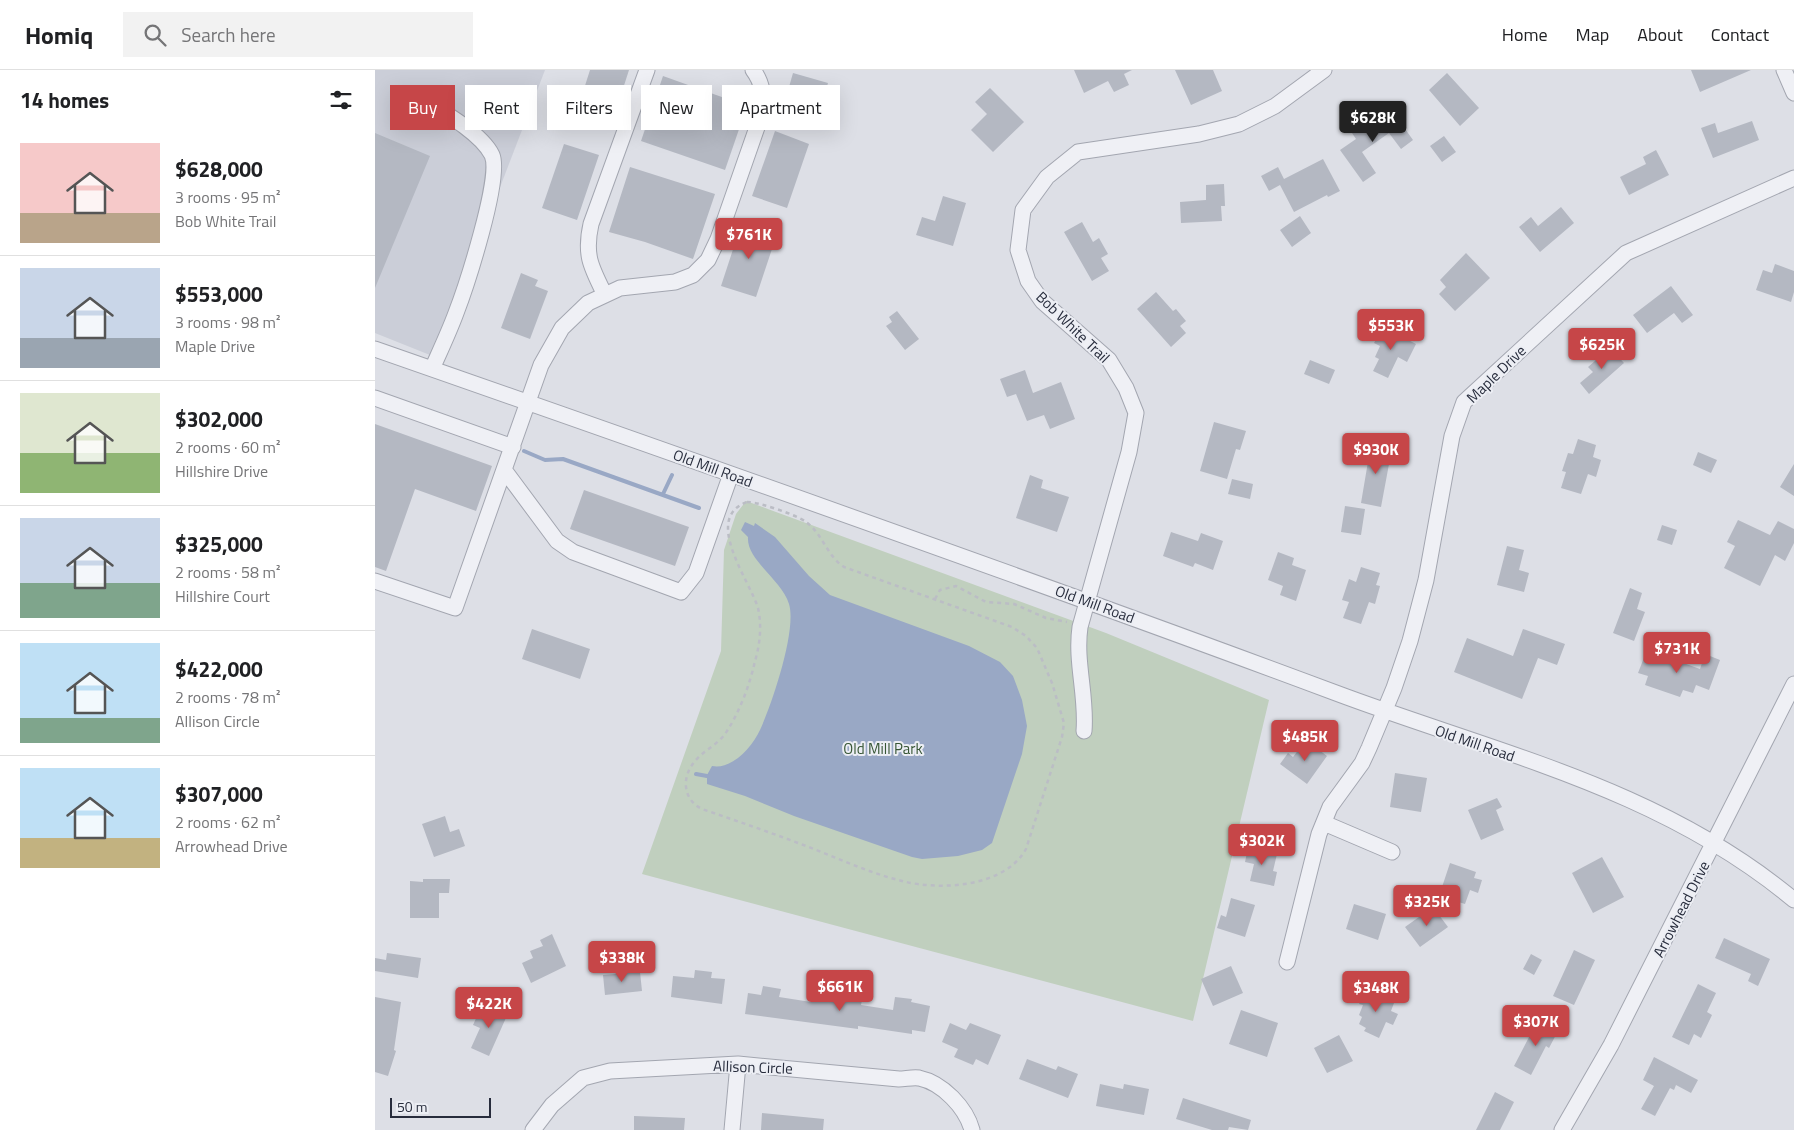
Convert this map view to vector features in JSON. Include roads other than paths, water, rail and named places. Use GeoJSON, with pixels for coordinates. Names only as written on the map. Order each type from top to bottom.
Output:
{"type":"FeatureCollection","features":[{"type":"Feature","properties":{"kind":"street"},"geometry":{"type":"LineString","coordinates":[[605,295],[593,272],[587,243],[591,224],[647,70]]}},
{"type":"Feature","properties":{"kind":"street"},"geometry":{"type":"LineString","coordinates":[[375,581],[455,608],[546,354],[562,328],[588,304],[620,288],[675,282],[693,275],[708,260],[718,239],[762,113],[764,95],[753,70]]}},
{"type":"Feature","properties":{"kind":"street","name":"Bob White Trail"},"geometry":{"type":"LineString","coordinates":[[1084,731],[1085,714],[1077,649],[1080,627],[1129,452],[1136,413],[1126,388],[1109,360],[1042,301],[1028,281],[1018,250],[1023,210],[1047,177],[1078,152],[1199,134],[1239,124],[1275,106],[1324,70]]}},
{"type":"Feature","properties":{"kind":"street"},"geometry":{"type":"LineString","coordinates":[[1784,70],[1794,93]]}},
{"type":"Feature","properties":{"kind":"street"},"geometry":{"type":"LineString","coordinates":[[433,369],[457,313],[493,188],[493,157],[479,140],[455,123]]}},
{"type":"Feature","properties":{"kind":"street","name":"Maple Drive"},"geometry":{"type":"LineString","coordinates":[[1287,962],[1319,834],[1331,807],[1362,763],[1394,688],[1420,607],[1452,436],[1464,402],[1626,253],[1794,178]]}},
{"type":"Feature","properties":{"kind":"street","name":"Old Mill Road"},"geometry":{"type":"LineString","coordinates":[[375,349],[1088,601],[1383,711],[1615,792],[1715,842],[1794,900]]}},
{"type":"Feature","properties":{"kind":"street"},"geometry":{"type":"LineString","coordinates":[[375,398],[513,447]]}},
{"type":"Feature","properties":{"kind":"street"},"geometry":{"type":"LineString","coordinates":[[505,471],[557,541],[573,552],[681,592],[696,573],[731,474]]}},
{"type":"Feature","properties":{"kind":"street","name":"Arrowhead Drive"},"geometry":{"type":"LineString","coordinates":[[1562,1130],[1611,1045],[1794,684]]}},
{"type":"Feature","properties":{"kind":"street"},"geometry":{"type":"LineString","coordinates":[[1324,823],[1392,852]]}},
{"type":"Feature","properties":{"kind":"street"},"geometry":{"type":"LineString","coordinates":[[733,1130],[738,1064]]}},
{"type":"Feature","properties":{"kind":"street","name":"Allison Circle"},"geometry":{"type":"LineString","coordinates":[[533,1130],[551,1104],[583,1078],[609,1071],[738,1064],[899,1079],[919,1078],[948,1092],[970,1122],[972,1130]]}},
{"type":"Feature","properties":{"kind":"water"},"geometry":{"type":"Polygon","coordinates":[[[745,522],[754,526],[755,523],[775,537],[809,576],[830,595],[969,646],[1000,662],[1013,676],[1022,700],[1027,726],[1022,754],[992,843],[982,850],[958,856],[922,859],[912,857],[707,784],[707,775],[712,766],[727,764],[741,756],[760,730],[777,686],[790,631],[791,616],[789,604],[785,595],[753,554],[748,537],[741,530],[745,522]]]}},
{"type":"Feature","properties":{"kind":"waterway"},"geometry":{"type":"LineString","coordinates":[[524,451],[545,460],[563,459],[699,508]]}},
{"type":"Feature","properties":{"kind":"waterway"},"geometry":{"type":"LineString","coordinates":[[663,494],[672,475]]}},
{"type":"Feature","properties":{"kind":"waterway"},"geometry":{"type":"LineString","coordinates":[[696,774],[707,776]]}},
{"type":"Feature","properties":{"kind":"park label","name":"Old Mill Park"},"geometry":{"type":"Point","coordinates":[883,748]}}]}
